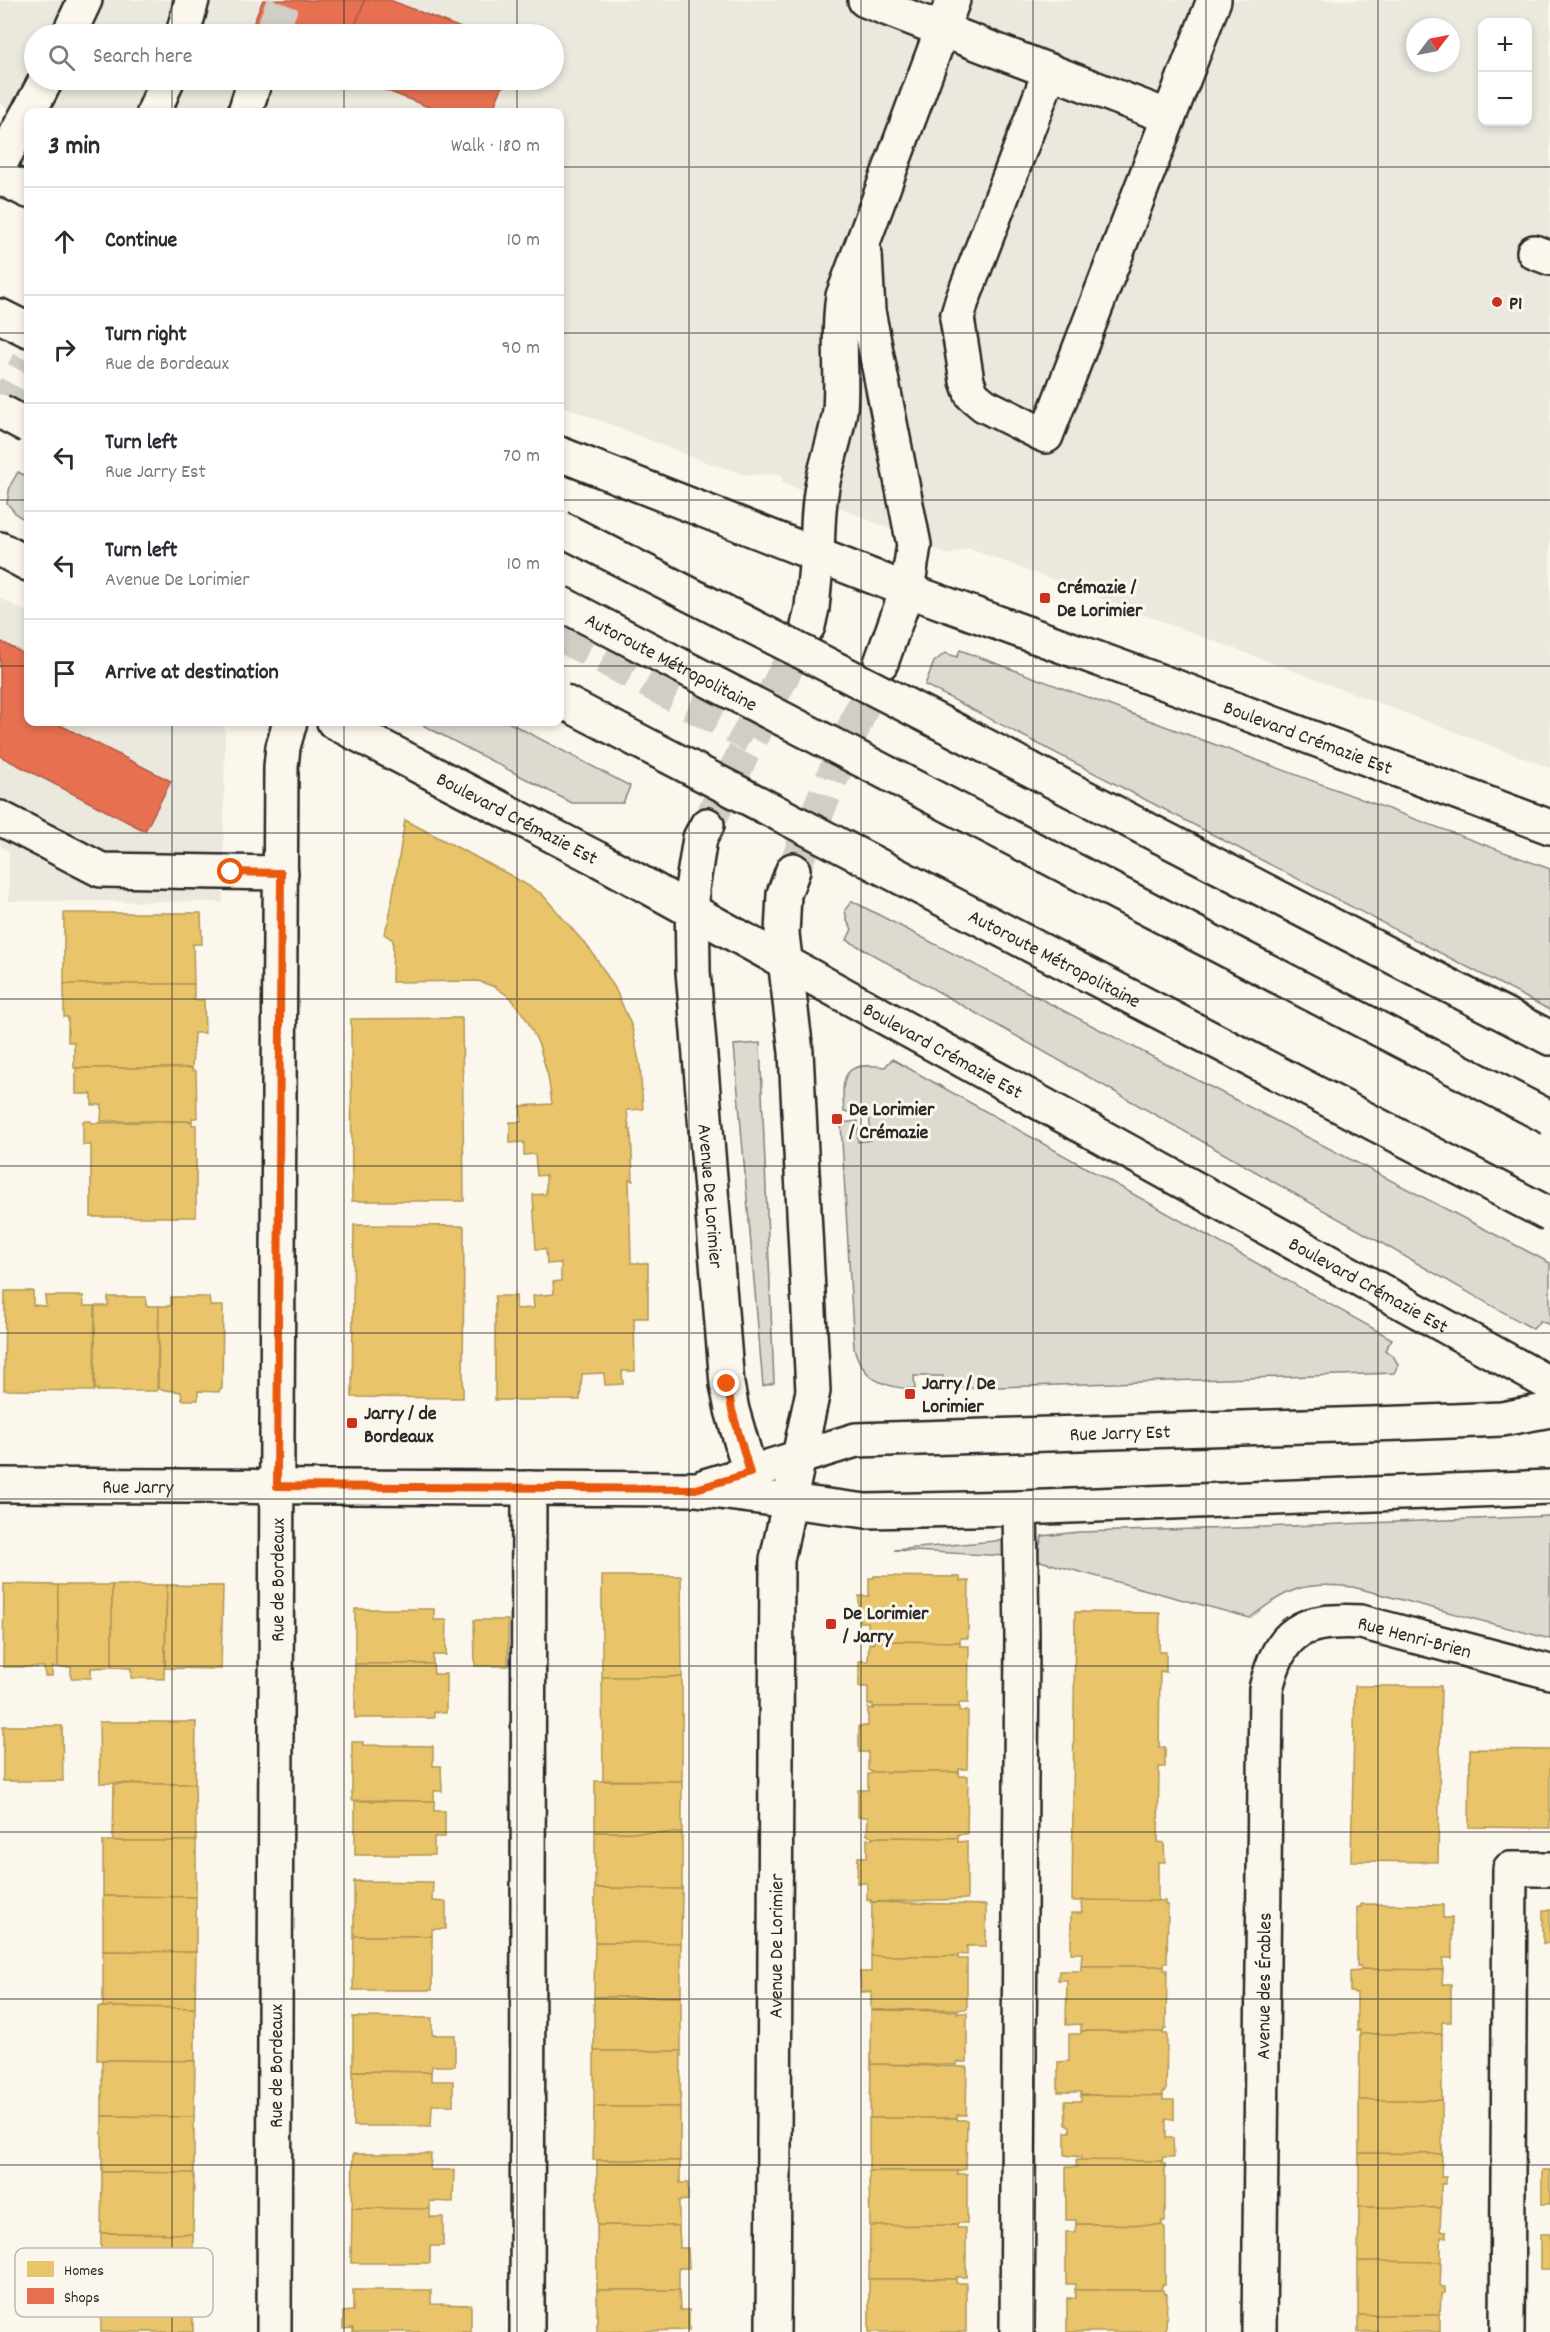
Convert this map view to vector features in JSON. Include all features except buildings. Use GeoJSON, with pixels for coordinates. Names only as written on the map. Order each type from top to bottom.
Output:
{"type":"FeatureCollection","features":[{"type":"Feature","properties":{"kind":"main road"},"geometry":{"type":"LineString","coordinates":[[74,24],[85,0]]}},
{"type":"Feature","properties":{"kind":"main road"},"geometry":{"type":"LineString","coordinates":[[186,24],[192,0]]}},
{"type":"Feature","properties":{"kind":"main road"},"geometry":{"type":"LineString","coordinates":[[865,0],[948,15],[1050,71],[1169,117]]}},
{"type":"Feature","properties":{"kind":"main road"},"geometry":{"type":"LineString","coordinates":[[1050,71],[957,318],[967,381],[972,395],[984,405],[1046,436],[1214,0]]}},
{"type":"Feature","properties":{"kind":"main road"},"geometry":{"type":"LineString","coordinates":[[807,626],[812,608],[818,512],[839,414],[842,375],[839,319],[843,296],[948,15]]}},
{"type":"Feature","properties":{"kind":"main road"},"geometry":{"type":"LineString","coordinates":[[32,108],[41,90]]}},
{"type":"Feature","properties":{"kind":"main road"},"geometry":{"type":"LineString","coordinates":[[156,108],[163,90]]}},
{"type":"Feature","properties":{"kind":"main road"},"geometry":{"type":"LineString","coordinates":[[246,108],[252,90]]}},
{"type":"Feature","properties":{"kind":"main road"},"geometry":{"type":"LineString","coordinates":[[0,164],[24,122]]}},
{"type":"Feature","properties":{"kind":"main road"},"geometry":{"type":"LineString","coordinates":[[0,177],[24,189]]}},
{"type":"Feature","properties":{"kind":"main road"},"geometry":{"type":"LineString","coordinates":[[869,225],[866,251],[868,311],[914,545],[907,590],[881,663]]}},
{"type":"Feature","properties":{"kind":"main road"},"geometry":{"type":"LineString","coordinates":[[0,315],[24,322]]}},
{"type":"Feature","properties":{"kind":"main road"},"geometry":{"type":"LineString","coordinates":[[0,315],[24,328]]}},
{"type":"Feature","properties":{"kind":"main road"},"geometry":{"type":"LineString","coordinates":[[0,411],[24,424]]}},
{"type":"Feature","properties":{"kind":"main road","name":"Boulevard Crémazie Est"},"geometry":{"type":"LineString","coordinates":[[564,456],[907,590],[1176,687],[1550,827]]}},
{"type":"Feature","properties":{"kind":"main road"},"geometry":{"type":"LineString","coordinates":[[564,530],[1550,1038]]}},
{"type":"Feature","properties":{"kind":"main road"},"geometry":{"type":"LineString","coordinates":[[0,549],[24,562]]}},
{"type":"Feature","properties":{"kind":"main road","name":"Autoroute Métropolitaine"},"geometry":{"type":"LineString","coordinates":[[564,605],[1550,1118]]}},
{"type":"Feature","properties":{"kind":"main road","name":"Autoroute Métropolitaine"},"geometry":{"type":"LineString","coordinates":[[564,702],[1550,1215]]}},
{"type":"Feature","properties":{"kind":"main road","name":"Rue de Bordeaux"},"geometry":{"type":"LineString","coordinates":[[274,2332],[281,767],[283,747],[289,726]]}},
{"type":"Feature","properties":{"kind":"main road","name":"Boulevard Crémazie Est"},"geometry":{"type":"LineString","coordinates":[[342,726],[596,858],[1550,1384]]}},
{"type":"Feature","properties":{"kind":"main road"},"geometry":{"type":"LineString","coordinates":[[0,818],[101,870],[281,873]]}},
{"type":"Feature","properties":{"kind":"main road","name":"Avenue De Lorimier"},"geometry":{"type":"LineString","coordinates":[[707,825],[700,838],[692,889],[693,971],[727,1384],[732,1410],[777,1560]]}},
{"type":"Feature","properties":{"kind":"main road","name":"Avenue De Lorimier"},"geometry":{"type":"LineString","coordinates":[[773,2332],[777,1560],[813,1390],[796,1052],[784,961],[782,912],[784,894],[793,870]]}},
{"type":"Feature","properties":{"kind":"main road","name":"Rue Jarry Est"},"geometry":{"type":"LineString","coordinates":[[277,1486],[696,1489],[754,1485],[799,1458],[856,1440],[1502,1419],[1550,1410]]}},
{"type":"Feature","properties":{"kind":"main road","name":"Rue Jarry"},"geometry":{"type":"LineString","coordinates":[[0,1485],[277,1486]]}},
{"type":"Feature","properties":{"kind":"main road","name":"Rue Jarry Est"},"geometry":{"type":"LineString","coordinates":[[754,1485],[790,1501],[866,1510],[1020,1508],[1550,1487]]}},
{"type":"Feature","properties":{"kind":"main road"},"geometry":{"type":"LineString","coordinates":[[527,2332],[529,1488]]}},
{"type":"Feature","properties":{"kind":"main road"},"geometry":{"type":"LineString","coordinates":[[1017,2332],[1022,1638],[1020,1508]]}},
{"type":"Feature","properties":{"kind":"main road","name":"Rue Henri-Brien"},"geometry":{"type":"LineString","coordinates":[[1283,1643],[1300,1631],[1320,1624],[1362,1622],[1550,1672]]}},
{"type":"Feature","properties":{"kind":"main road","name":"Avenue des Érables"},"geometry":{"type":"LineString","coordinates":[[1260,2332],[1266,1689],[1272,1665],[1283,1643]]}},
{"type":"Feature","properties":{"kind":"main road"},"geometry":{"type":"LineString","coordinates":[[1507,2332],[1510,1869],[1550,1869]]}},
{"type":"Feature","properties":{"kind":"shaded area"},"geometry":{"type":"Polygon","coordinates":[[[0,0],[1550,0],[1550,768],[968,548],[949,555],[782,482],[781,474],[747,475],[711,464],[564,407],[564,108],[24,108],[24,118],[0,104],[0,0]]]}},
{"type":"Feature","properties":{"kind":"shaded area"},"geometry":{"type":"Polygon","coordinates":[[[18,472],[24,475],[24,519],[17,515],[7,503],[10,486],[18,472]]]}},
{"type":"Feature","properties":{"kind":"shaded area"},"geometry":{"type":"Polygon","coordinates":[[[0,598],[24,611],[24,726],[222,726],[225,730],[223,902],[9,901],[9,851],[0,846],[0,598]]]}},
{"type":"Feature","properties":{"kind":"shaded area"},"geometry":{"type":"Polygon","coordinates":[[[960,650],[1550,869],[1550,1010],[925,685],[934,662],[945,653],[957,657],[960,650]]]}},
{"type":"Feature","properties":{"kind":"shaded area"},"geometry":{"type":"Polygon","coordinates":[[[425,726],[516,726],[630,786],[623,803],[572,803],[425,726]]]}},
{"type":"Feature","properties":{"kind":"shaded area"},"geometry":{"type":"Polygon","coordinates":[[[852,901],[1550,1263],[1550,1325],[1540,1321],[1533,1329],[847,940],[852,929],[847,921],[845,910],[852,901]]]}},
{"type":"Feature","properties":{"kind":"shaded area"},"geometry":{"type":"Polygon","coordinates":[[[760,1043],[774,1383],[763,1386],[734,1045],[760,1043]]]}},
{"type":"Feature","properties":{"kind":"shaded area"},"geometry":{"type":"Polygon","coordinates":[[[892,1059],[1392,1339],[1385,1350],[1394,1357],[1398,1365],[1394,1373],[944,1389],[943,1376],[914,1376],[915,1389],[894,1387],[876,1380],[863,1368],[854,1348],[841,1123],[858,1121],[858,1142],[871,1140],[869,1112],[844,1112],[845,1080],[853,1069],[860,1066],[885,1067],[892,1059]]]}},
{"type":"Feature","properties":{"kind":"shaded area"},"geometry":{"type":"Polygon","coordinates":[[[1550,1516],[1550,1639],[1353,1587],[1336,1585],[1297,1589],[1287,1593],[1250,1618],[1036,1560],[1042,1536],[1079,1532],[1550,1516]]]}},
{"type":"Feature","properties":{"kind":"shaded area"},"geometry":{"type":"Polygon","coordinates":[[[1006,1540],[1007,1556],[894,1550],[1006,1540]]]}},
{"type":"Feature","properties":{"kind":"tunnel"},"geometry":{"type":"LineString","coordinates":[[275,24],[284,0]]}},
{"type":"Feature","properties":{"kind":"tunnel"},"geometry":{"type":"LineString","coordinates":[[0,415],[24,369]]}},
{"type":"Feature","properties":{"kind":"tunnel"},"geometry":{"type":"LineString","coordinates":[[707,825],[808,626]]}},
{"type":"Feature","properties":{"kind":"tunnel"},"geometry":{"type":"LineString","coordinates":[[564,637],[752,737]]}},
{"type":"Feature","properties":{"kind":"tunnel"},"geometry":{"type":"LineString","coordinates":[[793,870],[881,663]]}},
{"type":"Feature","properties":{"kind":"place","name":"P1"},"geometry":{"type":"Point","coordinates":[1497,302]}},
{"type":"Feature","properties":{"kind":"place","name":"Crémazie / De Lorimier"},"geometry":{"type":"Point","coordinates":[1045,598]}},
{"type":"Feature","properties":{"kind":"place","name":"De Lorimier / Crémazie"},"geometry":{"type":"Point","coordinates":[837,1119]}},
{"type":"Feature","properties":{"kind":"place","name":"Jarry / De Lorimier"},"geometry":{"type":"Point","coordinates":[910,1394]}},
{"type":"Feature","properties":{"kind":"place","name":"Jarry / de Bordeaux"},"geometry":{"type":"Point","coordinates":[352,1423]}},
{"type":"Feature","properties":{"kind":"place","name":"De Lorimier / Jarry"},"geometry":{"type":"Point","coordinates":[831,1624]}},
{"type":"Feature","properties":{"kind":"route"},"geometry":{"type":"LineString","coordinates":[[231,872],[281,873],[277,1486],[696,1489],[750,1473],[727,1384]]}}]}
